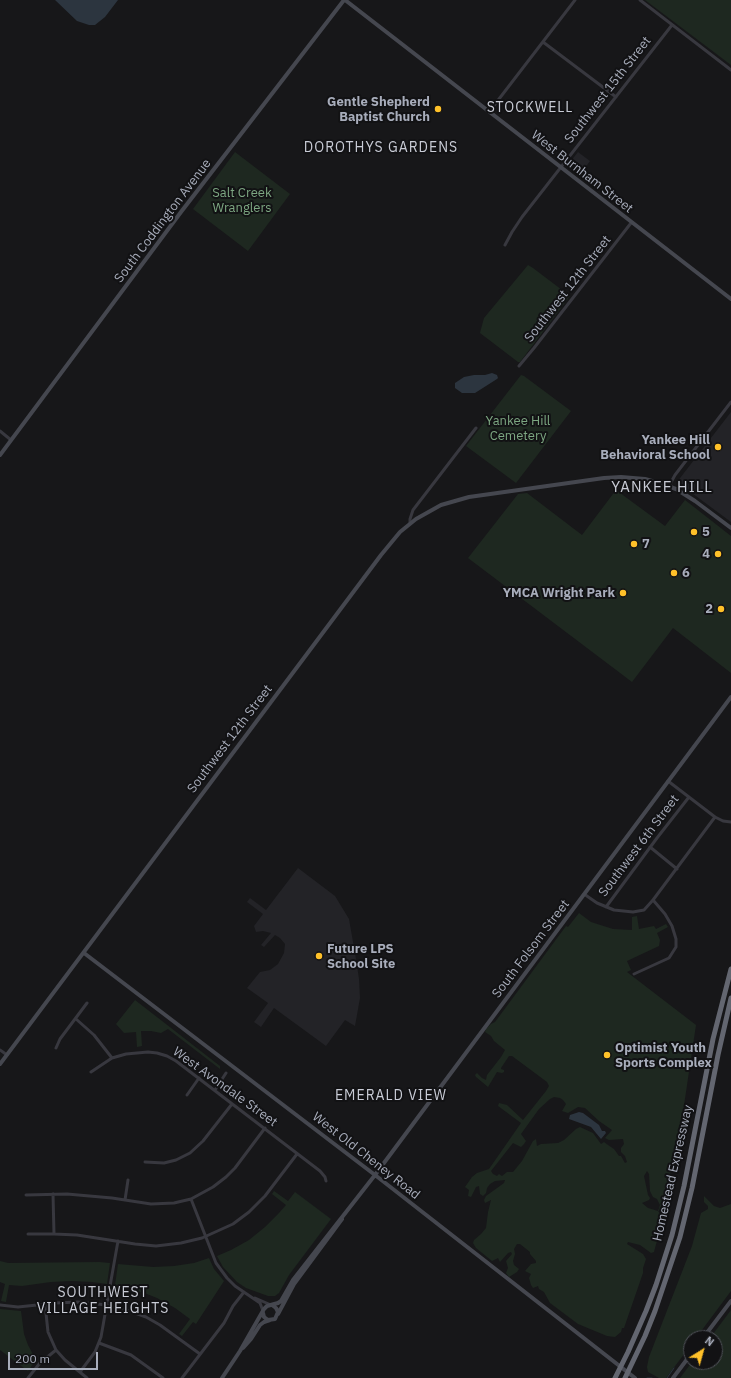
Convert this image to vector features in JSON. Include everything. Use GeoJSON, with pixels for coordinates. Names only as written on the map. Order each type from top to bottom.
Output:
{"type":"FeatureCollection","features":[{"type":"Feature","properties":{"kind":"highway","name":"Homestead Expressway"},"geometry":{"type":"LineString","coordinates":[[616,1377],[646,1311],[672,1235],[684,1186],[714,1033],[731,969]]}},
{"type":"Feature","properties":{"kind":"highway","name":"Homestead Expressway"},"geometry":{"type":"LineString","coordinates":[[625,1378],[655,1311],[680,1237],[695,1175],[731,998]]}},
{"type":"Feature","properties":{"kind":"street","name":"West Burnham Street"},"geometry":{"type":"LineString","coordinates":[[344,0],[731,299]]}},
{"type":"Feature","properties":{"kind":"street","name":"South Coddington Avenue"},"geometry":{"type":"LineString","coordinates":[[0,455],[182,212],[344,0]]}},
{"type":"Feature","properties":{"kind":"street"},"geometry":{"type":"LineString","coordinates":[[489,112],[575,0]]}},
{"type":"Feature","properties":{"kind":"street"},"geometry":{"type":"LineString","coordinates":[[640,0],[731,70]]}},
{"type":"Feature","properties":{"kind":"street","name":"Southwest 15th Street"},"geometry":{"type":"LineString","coordinates":[[505,245],[522,217],[672,25]]}},
{"type":"Feature","properties":{"kind":"street"},"geometry":{"type":"LineString","coordinates":[[543,42],[616,97]]}},
{"type":"Feature","properties":{"kind":"street","name":"Southwest 12th Street"},"geometry":{"type":"LineString","coordinates":[[519,366],[631,223]]}},
{"type":"Feature","properties":{"kind":"street"},"geometry":{"type":"LineString","coordinates":[[669,486],[675,475],[731,402]]}},
{"type":"Feature","properties":{"kind":"street","name":"Southwest 12th Street"},"geometry":{"type":"LineString","coordinates":[[0,1064],[388,545],[410,523],[413,510],[476,428]]}},
{"type":"Feature","properties":{"kind":"street"},"geometry":{"type":"LineString","coordinates":[[0,432],[12,440]]}},
{"type":"Feature","properties":{"kind":"street"},"geometry":{"type":"LineString","coordinates":[[410,523],[428,511],[460,499],[486,494],[617,477],[645,479],[669,486],[695,500],[731,528]]}},
{"type":"Feature","properties":{"kind":"street","name":"South Folsom Street"},"geometry":{"type":"LineString","coordinates":[[272,1305],[281,1301],[293,1280],[375,1175],[731,697]]}},
{"type":"Feature","properties":{"kind":"street"},"geometry":{"type":"LineString","coordinates":[[668,781],[715,817],[723,821],[731,822]]}},
{"type":"Feature","properties":{"kind":"street","name":"Southwest 6th Street"},"geometry":{"type":"LineString","coordinates":[[606,907],[650,847],[689,798]]}},
{"type":"Feature","properties":{"kind":"street"},"geometry":{"type":"LineString","coordinates":[[584,894],[606,907],[620,911],[637,912],[647,908],[715,817]]}},
{"type":"Feature","properties":{"kind":"street"},"geometry":{"type":"LineString","coordinates":[[650,847],[677,869]]}},
{"type":"Feature","properties":{"kind":"street"},"geometry":{"type":"LineString","coordinates":[[634,974],[669,958],[676,947],[676,939],[672,926],[662,910],[653,900]]}},
{"type":"Feature","properties":{"kind":"street","name":"West Old Cheney Road"},"geometry":{"type":"LineString","coordinates":[[84,953],[375,1175],[635,1378]]}},
{"type":"Feature","properties":{"kind":"street"},"geometry":{"type":"LineString","coordinates":[[56,1048],[60,1039],[87,1003]]}},
{"type":"Feature","properties":{"kind":"street"},"geometry":{"type":"LineString","coordinates":[[76,1019],[94,1035],[112,1058]]}},
{"type":"Feature","properties":{"kind":"street"},"geometry":{"type":"LineString","coordinates":[[0,1050],[7,1055]]}},
{"type":"Feature","properties":{"kind":"street","name":"West Avondale Street"},"geometry":{"type":"LineString","coordinates":[[91,1072],[112,1058],[136,1052],[157,1052],[176,1060],[320,1171],[326,1181]]}},
{"type":"Feature","properties":{"kind":"street"},"geometry":{"type":"LineString","coordinates":[[215,1090],[226,1073]]}},
{"type":"Feature","properties":{"kind":"street"},"geometry":{"type":"LineString","coordinates":[[187,1095],[199,1078]]}},
{"type":"Feature","properties":{"kind":"street"},"geometry":{"type":"LineString","coordinates":[[145,1162],[164,1163],[176,1160],[190,1153],[203,1141],[232,1104]]}},
{"type":"Feature","properties":{"kind":"street"},"geometry":{"type":"LineString","coordinates":[[26,1195],[67,1194],[140,1203],[164,1204],[191,1199],[213,1188],[226,1177],[235,1168],[265,1128]]}},
{"type":"Feature","properties":{"kind":"street"},"geometry":{"type":"LineString","coordinates":[[28,1234],[54,1234],[141,1245],[165,1245],[206,1237],[233,1224],[249,1212],[265,1196],[297,1154]]}},
{"type":"Feature","properties":{"kind":"street"},"geometry":{"type":"LineString","coordinates":[[125,1200],[128,1180]]}},
{"type":"Feature","properties":{"kind":"street"},"geometry":{"type":"LineString","coordinates":[[54,1194],[54,1234]]}},
{"type":"Feature","properties":{"kind":"street"},"geometry":{"type":"LineString","coordinates":[[191,1199],[211,1254],[222,1272],[235,1286],[261,1304],[264,1317],[270,1320]]}},
{"type":"Feature","properties":{"kind":"street","name":"South Folsom Street"},"geometry":{"type":"LineString","coordinates":[[278,1314],[294,1284],[339,1224],[346,1212]]}},
{"type":"Feature","properties":{"kind":"street"},"geometry":{"type":"LineString","coordinates":[[80,1372],[92,1357],[99,1343],[118,1241]]}},
{"type":"Feature","properties":{"kind":"street"},"geometry":{"type":"LineString","coordinates":[[182,1378],[224,1323],[233,1306],[244,1292]]}},
{"type":"Feature","properties":{"kind":"street"},"geometry":{"type":"LineString","coordinates":[[240,1351],[251,1339],[260,1325],[264,1322],[275,1319],[278,1314],[276,1308],[272,1305],[253,1298]]}},
{"type":"Feature","properties":{"kind":"street"},"geometry":{"type":"LineString","coordinates":[[709,1330],[731,1301]]}},
{"type":"Feature","properties":{"kind":"street"},"geometry":{"type":"LineString","coordinates":[[0,1305],[18,1307],[78,1302],[127,1310],[153,1320],[200,1354]]}},
{"type":"Feature","properties":{"kind":"street"},"geometry":{"type":"LineString","coordinates":[[45,1304],[48,1332],[56,1350],[65,1360],[87,1378]]}},
{"type":"Feature","properties":{"kind":"street"},"geometry":{"type":"LineString","coordinates":[[222,1378],[240,1351],[265,1307],[272,1305]]}},
{"type":"Feature","properties":{"kind":"street"},"geometry":{"type":"LineString","coordinates":[[99,1343],[131,1355],[162,1378]]}},
{"type":"Feature","properties":{"kind":"street"},"geometry":{"type":"LineString","coordinates":[[28,1378],[42,1360],[56,1350]]}},
{"type":"Feature","properties":{"kind":"street"},"geometry":{"type":"LineString","coordinates":[[673,1378],[683,1365]]}},
{"type":"Feature","properties":{"kind":"shaded area"},"geometry":{"type":"Polygon","coordinates":[[[55,0],[118,0],[105,17],[95,25],[89,25],[77,21],[55,0]]]}},
{"type":"Feature","properties":{"kind":"shaded area","name":"STOCKWELL"},"geometry":{"type":"Polygon","coordinates":[[[578,152],[590,161],[579,176],[567,166],[578,152]]]}},
{"type":"Feature","properties":{"kind":"shaded area"},"geometry":{"type":"Polygon","coordinates":[[[492,373],[497,375],[498,378],[475,393],[462,393],[455,388],[455,383],[464,377],[492,373]]]}},
{"type":"Feature","properties":{"kind":"shaded area","name":"Yankee Hill Behavioral School"},"geometry":{"type":"Polygon","coordinates":[[[731,412],[731,522],[677,482],[731,412]]]}},
{"type":"Feature","properties":{"kind":"shaded area","name":"Future LPS School Site"},"geometry":{"type":"Polygon","coordinates":[[[298,868],[335,896],[349,919],[356,959],[360,998],[355,1026],[345,1020],[326,1046],[274,1008],[261,1027],[254,1022],[268,1003],[247,988],[260,972],[270,970],[278,964],[284,953],[285,944],[275,935],[264,947],[261,945],[271,933],[263,931],[256,932],[254,926],[263,914],[247,902],[250,898],[266,910],[298,868]]]}},
{"type":"Feature","properties":{"kind":"shaded area"},"geometry":{"type":"Polygon","coordinates":[[[579,1112],[583,1113],[599,1125],[602,1131],[605,1131],[606,1133],[601,1139],[591,1127],[569,1119],[570,1115],[579,1112]]]}},
{"type":"Feature","properties":{"kind":"green space"},"geometry":{"type":"Polygon","coordinates":[[[645,0],[731,0],[731,65],[645,0]]]}},
{"type":"Feature","properties":{"kind":"green space","name":"Salt Creek Wranglers"},"geometry":{"type":"Polygon","coordinates":[[[235,152],[290,194],[248,251],[193,209],[235,152]]]}},
{"type":"Feature","properties":{"kind":"green space"},"geometry":{"type":"Polygon","coordinates":[[[528,265],[570,296],[520,362],[518,362],[480,333],[484,318],[528,265]]]}},
{"type":"Feature","properties":{"kind":"green space","name":"Yankee Hill Cemetery"},"geometry":{"type":"Polygon","coordinates":[[[521,375],[571,411],[516,483],[466,446],[521,375]]]}},
{"type":"Feature","properties":{"kind":"green space","name":"YMCA Wright Park"},"geometry":{"type":"Polygon","coordinates":[[[616,490],[665,526],[685,500],[731,536],[731,673],[673,628],[632,682],[468,558],[518,494],[527,493],[582,535],[616,490]]]}},
{"type":"Feature","properties":{"kind":"green space"},"geometry":{"type":"Polygon","coordinates":[[[579,913],[591,922],[613,929],[632,930],[632,917],[637,916],[639,929],[654,926],[656,929],[666,924],[668,927],[657,933],[660,940],[659,946],[627,961],[631,970],[627,972],[696,1025],[677,1152],[678,1155],[676,1157],[674,1170],[672,1168],[667,1178],[672,1185],[672,1196],[665,1209],[658,1211],[663,1218],[654,1252],[651,1253],[640,1245],[628,1242],[627,1244],[643,1254],[646,1259],[643,1273],[624,1328],[622,1328],[621,1332],[615,1337],[607,1336],[578,1324],[550,1303],[544,1292],[539,1289],[538,1286],[533,1288],[529,1278],[531,1274],[525,1271],[531,1264],[536,1263],[536,1261],[530,1252],[520,1244],[517,1244],[514,1249],[515,1254],[513,1261],[514,1265],[519,1269],[509,1277],[506,1273],[508,1268],[506,1261],[512,1254],[511,1252],[508,1253],[500,1262],[498,1258],[492,1261],[476,1248],[473,1243],[474,1240],[486,1228],[491,1200],[485,1203],[484,1200],[486,1196],[504,1183],[505,1180],[495,1181],[490,1184],[483,1196],[480,1194],[479,1186],[476,1187],[471,1197],[468,1196],[469,1190],[465,1187],[477,1173],[489,1169],[521,1123],[498,1106],[499,1103],[507,1105],[523,1120],[549,1086],[547,1082],[512,1056],[509,1056],[501,1068],[504,1072],[497,1072],[488,1087],[475,1075],[477,1073],[486,1080],[487,1075],[505,1050],[485,1032],[486,1029],[495,1022],[566,926],[568,927],[579,913]],[[554,1097],[539,1109],[521,1134],[526,1141],[524,1144],[521,1147],[513,1143],[491,1171],[493,1174],[497,1176],[499,1174],[502,1176],[507,1172],[513,1172],[522,1161],[533,1141],[536,1139],[537,1146],[541,1144],[558,1143],[580,1127],[593,1133],[601,1144],[604,1142],[614,1149],[619,1156],[621,1156],[625,1163],[627,1162],[625,1156],[621,1152],[621,1148],[624,1144],[623,1139],[609,1140],[605,1138],[612,1130],[599,1121],[585,1108],[578,1107],[568,1113],[562,1111],[566,1104],[560,1098],[554,1097]],[[647,1171],[644,1176],[650,1198],[642,1203],[648,1208],[658,1211],[660,1205],[650,1191],[649,1174],[647,1171]]]}},
{"type":"Feature","properties":{"kind":"green space"},"geometry":{"type":"Polygon","coordinates":[[[135,1000],[220,1066],[220,1069],[168,1029],[161,1033],[141,1031],[142,1046],[137,1047],[136,1032],[124,1033],[116,1024],[135,1000]]]}},
{"type":"Feature","properties":{"kind":"green space"},"geometry":{"type":"Polygon","coordinates":[[[274,1191],[288,1201],[295,1192],[331,1219],[289,1275],[279,1293],[275,1296],[268,1296],[246,1288],[237,1282],[223,1267],[217,1256],[249,1240],[279,1213],[286,1205],[272,1194],[274,1191]]]}},
{"type":"Feature","properties":{"kind":"green space"},"geometry":{"type":"Polygon","coordinates":[[[704,1196],[714,1206],[720,1208],[731,1204],[731,1291],[702,1330],[683,1330],[683,1356],[666,1378],[659,1378],[648,1372],[647,1367],[649,1357],[692,1246],[701,1213],[708,1209],[708,1206],[704,1202],[704,1196]]]}},
{"type":"Feature","properties":{"kind":"green space"},"geometry":{"type":"Polygon","coordinates":[[[209,1258],[214,1269],[224,1281],[196,1324],[193,1322],[182,1336],[179,1334],[190,1319],[175,1308],[157,1298],[115,1285],[118,1264],[153,1267],[174,1266],[194,1263],[209,1258]]]}},
{"type":"Feature","properties":{"kind":"green space"},"geometry":{"type":"Polygon","coordinates":[[[0,1261],[8,1263],[110,1263],[107,1284],[71,1281],[22,1286],[9,1285],[6,1302],[1,1301],[5,1284],[0,1282],[0,1261]]]}},
{"type":"Feature","properties":{"kind":"green space"},"geometry":{"type":"Polygon","coordinates":[[[0,1309],[21,1311],[24,1334],[36,1360],[28,1371],[0,1350],[0,1309]]]}},
{"type":"Feature","properties":{"kind":"green space"},"geometry":{"type":"Polygon","coordinates":[[[731,1310],[731,1378],[680,1378],[686,1370],[723,1370],[723,1330],[716,1330],[731,1310]]]}},
{"type":"Feature","properties":{"kind":"waterway"},"geometry":{"type":"LineString","coordinates":[[667,1378],[674,1368]]}},
{"type":"Feature","properties":{"kind":"waterway"},"geometry":{"type":"LineString","coordinates":[[647,1378],[652,1378]]}},
{"type":"Feature","properties":{"kind":"place","name":"Gentle Shepherd Baptist Church"},"geometry":{"type":"Point","coordinates":[438,109]}},
{"type":"Feature","properties":{"kind":"place","name":"Yankee Hill Behavioral School"},"geometry":{"type":"Point","coordinates":[718,447]}},
{"type":"Feature","properties":{"kind":"place","name":"5"},"geometry":{"type":"Point","coordinates":[694,532]}},
{"type":"Feature","properties":{"kind":"place","name":"7"},"geometry":{"type":"Point","coordinates":[634,544]}},
{"type":"Feature","properties":{"kind":"place","name":"4"},"geometry":{"type":"Point","coordinates":[718,554]}},
{"type":"Feature","properties":{"kind":"place","name":"6"},"geometry":{"type":"Point","coordinates":[674,573]}},
{"type":"Feature","properties":{"kind":"place","name":"YMCA Wright Park"},"geometry":{"type":"Point","coordinates":[623,593]}},
{"type":"Feature","properties":{"kind":"place","name":"2"},"geometry":{"type":"Point","coordinates":[721,609]}},
{"type":"Feature","properties":{"kind":"place","name":"Future LPS School Site"},"geometry":{"type":"Point","coordinates":[319,956]}},
{"type":"Feature","properties":{"kind":"place","name":"Optimist Youth Sports Complex"},"geometry":{"type":"Point","coordinates":[607,1055]}},
{"type":"Feature","properties":{"kind":"district","name":"STOCKWELL"},"geometry":{"type":"Point","coordinates":[530,108]}},
{"type":"Feature","properties":{"kind":"district","name":"DOROTHYS GARDENS"},"geometry":{"type":"Point","coordinates":[381,148]}},
{"type":"Feature","properties":{"kind":"district","name":"YANKEE HILL"},"geometry":{"type":"Point","coordinates":[662,488]}},
{"type":"Feature","properties":{"kind":"district","name":"EMERALD VIEW"},"geometry":{"type":"Point","coordinates":[391,1096]}},
{"type":"Feature","properties":{"kind":"district","name":"SOUTHWEST VILLAGE HEIGHTS"},"geometry":{"type":"Point","coordinates":[103,1302]}}]}
